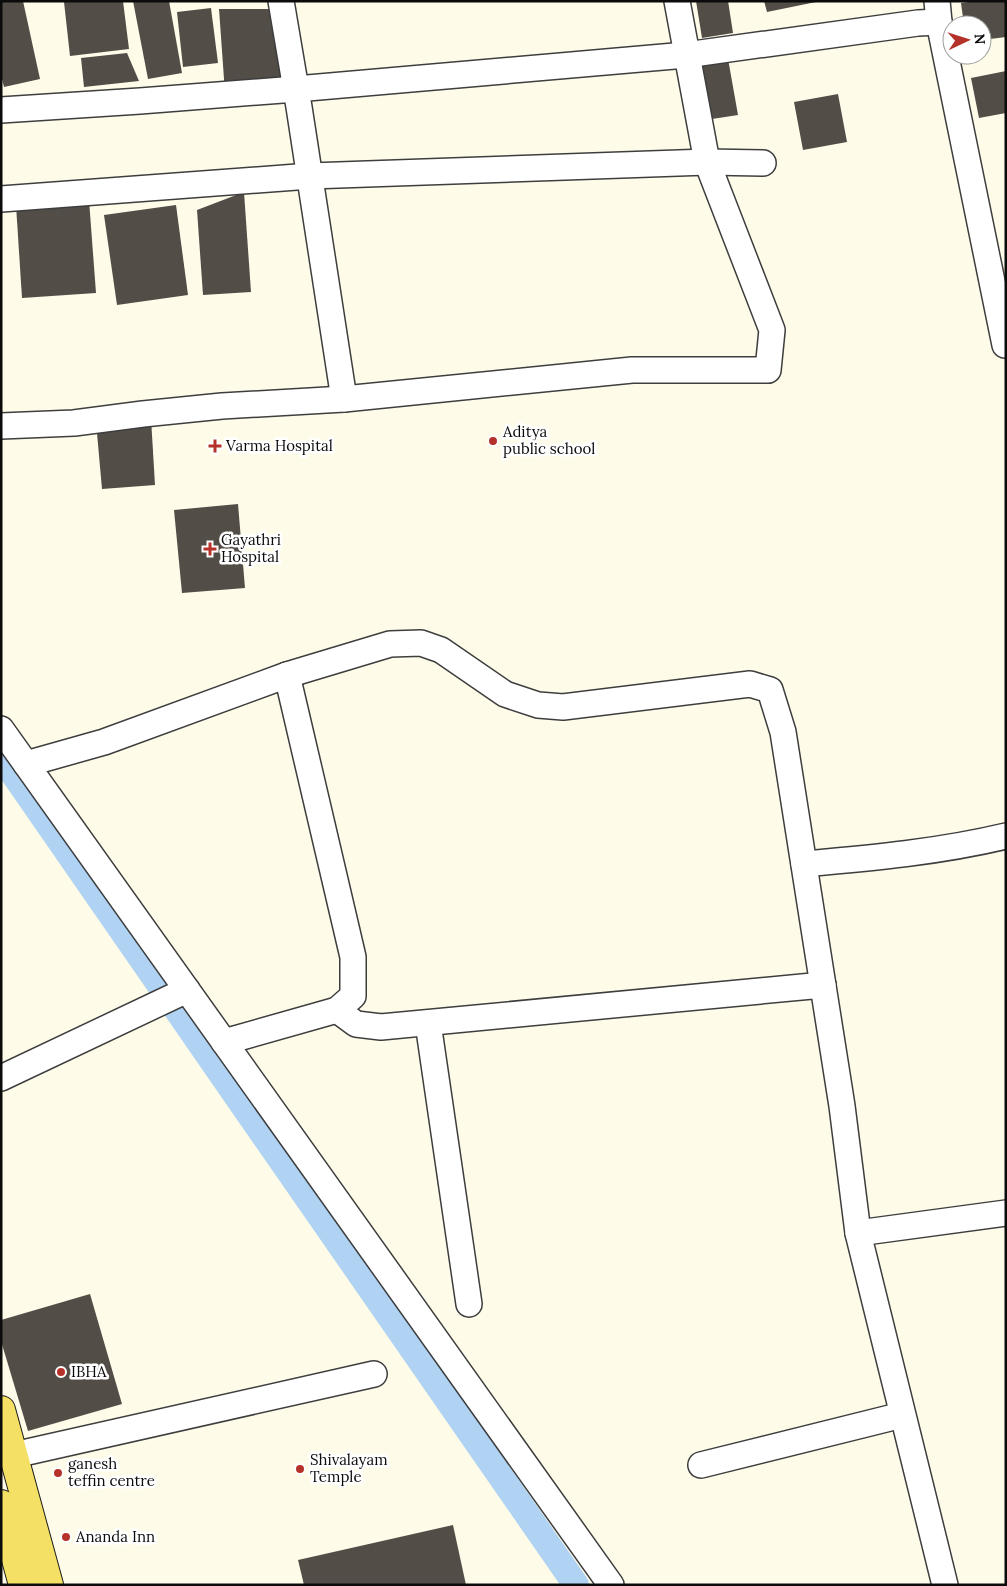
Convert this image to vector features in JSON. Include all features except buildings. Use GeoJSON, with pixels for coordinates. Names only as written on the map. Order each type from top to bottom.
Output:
{"type":"FeatureCollection","features":[{"type":"Feature","properties":{"kind":"main road"},"geometry":{"type":"LineString","coordinates":[[1,1410],[49,1585]]}},
{"type":"Feature","properties":{"kind":"main road"},"geometry":{"type":"LineString","coordinates":[[3,1516],[23,1585]]}},
{"type":"Feature","properties":{"kind":"street"},"geometry":{"type":"LineString","coordinates":[[280,1],[310,176],[344,399]]}},
{"type":"Feature","properties":{"kind":"street"},"geometry":{"type":"LineString","coordinates":[[1,426],[74,423],[222,406],[344,399],[632,370],[768,370],[772,330],[707,162],[677,1]]}},
{"type":"Feature","properties":{"kind":"street"},"geometry":{"type":"LineString","coordinates":[[1,110],[296,89],[686,54],[918,23],[938,12],[1005,345]]}},
{"type":"Feature","properties":{"kind":"street"},"geometry":{"type":"LineString","coordinates":[[1,199],[310,176],[707,162],[763,163]]}},
{"type":"Feature","properties":{"kind":"street"},"geometry":{"type":"LineString","coordinates":[[26,764],[104,742],[287,675],[390,644],[421,642],[441,650],[505,694],[538,705],[562,707],[750,684],[770,690],[783,732],[842,1106],[858,1233],[945,1585]]}},
{"type":"Feature","properties":{"kind":"street"},"geometry":{"type":"LineString","coordinates":[[224,1042],[338,1010],[353,996],[353,957],[287,675]]}},
{"type":"Feature","properties":{"kind":"street"},"geometry":{"type":"LineString","coordinates":[[1,730],[611,1585]]}},
{"type":"Feature","properties":{"kind":"street"},"geometry":{"type":"LineString","coordinates":[[804,864],[902,855],[1006,836]]}},
{"type":"Feature","properties":{"kind":"street"},"geometry":{"type":"LineString","coordinates":[[338,1010],[356,1024],[381,1027],[823,985]]}},
{"type":"Feature","properties":{"kind":"street"},"geometry":{"type":"LineString","coordinates":[[1,1078],[186,990]]}},
{"type":"Feature","properties":{"kind":"street"},"geometry":{"type":"LineString","coordinates":[[428,1023],[469,1304]]}},
{"type":"Feature","properties":{"kind":"street"},"geometry":{"type":"LineString","coordinates":[[858,1233],[1006,1213]]}},
{"type":"Feature","properties":{"kind":"street"},"geometry":{"type":"LineString","coordinates":[[14,1455],[374,1374]]}},
{"type":"Feature","properties":{"kind":"street"},"geometry":{"type":"LineString","coordinates":[[702,1465],[902,1415]]}},
{"type":"Feature","properties":{"kind":"waterway"},"geometry":{"type":"LineString","coordinates":[[1,756],[576,1585]]}},
{"type":"Feature","properties":{"kind":"place","name":"Aditya public school"},"geometry":{"type":"Point","coordinates":[493,441]}},
{"type":"Feature","properties":{"kind":"place","name":"Varma Hospital"},"geometry":{"type":"Point","coordinates":[215,446]}},
{"type":"Feature","properties":{"kind":"place","name":"Gayathri Hospital"},"geometry":{"type":"Point","coordinates":[210,549]}},
{"type":"Feature","properties":{"kind":"place","name":"IBHA"},"geometry":{"type":"Point","coordinates":[61,1372]}},
{"type":"Feature","properties":{"kind":"place","name":"Shivalayam Temple"},"geometry":{"type":"Point","coordinates":[300,1469]}},
{"type":"Feature","properties":{"kind":"place","name":"ganesh teffin centre"},"geometry":{"type":"Point","coordinates":[58,1473]}},
{"type":"Feature","properties":{"kind":"place","name":"Ananda Inn"},"geometry":{"type":"Point","coordinates":[66,1537]}}]}
